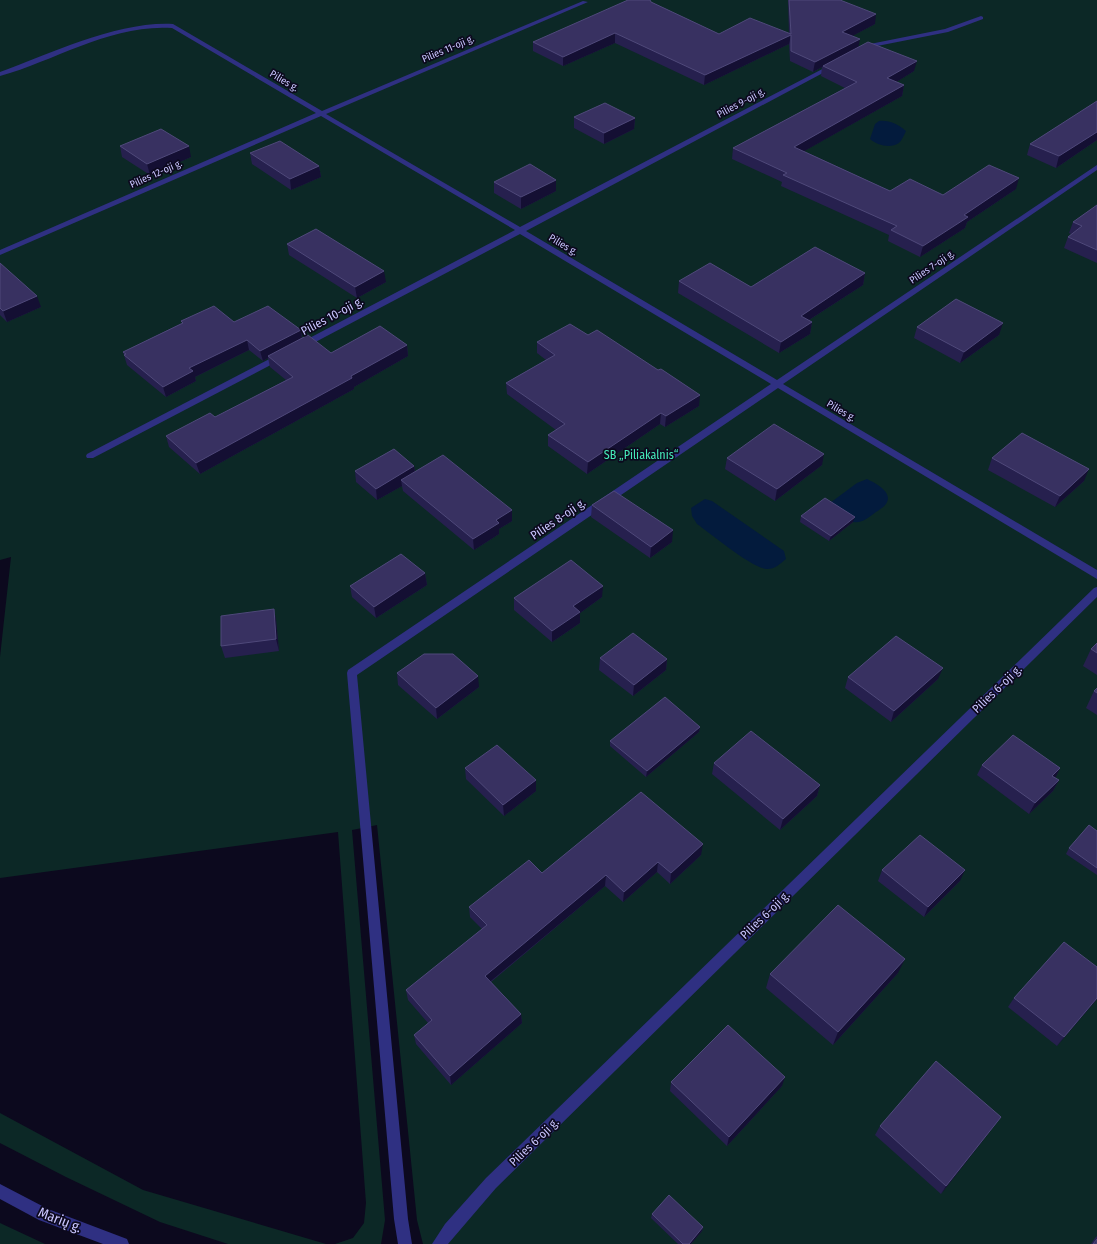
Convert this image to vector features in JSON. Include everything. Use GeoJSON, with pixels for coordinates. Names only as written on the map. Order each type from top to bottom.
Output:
{"type":"FeatureCollection","features":[{"type":"Feature","properties":{"kind":"street","name":"Pilies 11-oji g."},"geometry":{"type":"LineString","coordinates":[[320,114],[585,2]]}},
{"type":"Feature","properties":{"kind":"street"},"geometry":{"type":"LineString","coordinates":[[856,54],[870,46],[946,31],[981,18]]}},
{"type":"Feature","properties":{"kind":"street","name":"Pilies g."},"geometry":{"type":"LineString","coordinates":[[0,74],[98,38],[155,25],[173,26],[320,114],[521,231],[1097,575]]}},
{"type":"Feature","properties":{"kind":"street","name":"Pilies 9-oji g."},"geometry":{"type":"LineString","coordinates":[[521,231],[842,61]]}},
{"type":"Feature","properties":{"kind":"street","name":"Pilies 12-oji g."},"geometry":{"type":"LineString","coordinates":[[0,253],[320,114]]}},
{"type":"Feature","properties":{"kind":"street","name":"Pilies 7-oji g."},"geometry":{"type":"LineString","coordinates":[[778,384],[1097,167]]}},
{"type":"Feature","properties":{"kind":"street","name":"Pilies 10-oji g."},"geometry":{"type":"LineString","coordinates":[[90,456],[521,231]]}},
{"type":"Feature","properties":{"kind":"street","name":"Pilies 8-oji g."},"geometry":{"type":"LineString","coordinates":[[405,1244],[401,1219],[352,673],[778,384]]}},
{"type":"Feature","properties":{"kind":"street","name":"Pilies 6-oji g."},"geometry":{"type":"LineString","coordinates":[[439,1244],[450,1229],[491,1183],[1097,591]]}},
{"type":"Feature","properties":{"kind":"street","name":"Marių g."},"geometry":{"type":"LineString","coordinates":[[0,1191],[44,1215],[122,1244]]}},
{"type":"Feature","properties":{"kind":"green space","name":"SB „Piliakalnis“"},"geometry":{"type":"Polygon","coordinates":[[[0,0],[1097,0],[1097,1244],[423,1244],[417,1220],[377,825],[352,830],[385,1220],[381,1244],[335,1244],[353,1238],[364,1223],[366,1203],[338,832],[0,878],[0,657],[11,557],[0,560],[0,0]]]}},
{"type":"Feature","properties":{"kind":"green space"},"geometry":{"type":"Polygon","coordinates":[[[0,1113],[143,1190],[326,1244],[228,1244],[160,1222],[66,1177],[0,1143],[0,1113]]]}},
{"type":"Feature","properties":{"kind":"green space"},"geometry":{"type":"Polygon","coordinates":[[[0,1223],[45,1244],[0,1244],[0,1223]]]}},
{"type":"Feature","properties":{"kind":"water"},"geometry":{"type":"Polygon","coordinates":[[[879,121],[893,123],[906,131],[899,143],[892,146],[884,146],[870,139],[875,124],[879,121]]]}},
{"type":"Feature","properties":{"kind":"water"},"geometry":{"type":"Polygon","coordinates":[[[867,479],[886,492],[888,500],[884,506],[868,518],[859,522],[853,522],[830,503],[857,483],[867,479]]]}},
{"type":"Feature","properties":{"kind":"water"},"geometry":{"type":"Polygon","coordinates":[[[705,499],[712,501],[784,551],[786,559],[777,566],[767,569],[752,563],[721,542],[697,524],[692,516],[691,508],[705,499]]]}},
{"type":"Feature","properties":{"kind":"building"},"geometry":{"type":"Polygon","coordinates":[[[628,0],[650,0],[651,2],[719,34],[750,18],[791,34],[789,0],[840,0],[876,14],[842,32],[860,39],[815,62],[791,51],[791,35],[705,75],[615,33],[563,57],[533,42],[628,0]]]}},
{"type":"Feature","properties":{"kind":"building"},"geometry":{"type":"Polygon","coordinates":[[[868,42],[917,61],[887,78],[904,85],[794,147],[890,191],[910,179],[943,195],[989,165],[1019,178],[964,215],[968,217],[923,246],[891,230],[897,226],[783,175],[787,173],[733,148],[857,82],[823,66],[868,42]]]}},
{"type":"Feature","properties":{"kind":"building"},"geometry":{"type":"Polygon","coordinates":[[[1097,101],[1097,132],[1059,156],[1030,144],[1097,101]]]}},
{"type":"Feature","properties":{"kind":"building"},"geometry":{"type":"Polygon","coordinates":[[[605,103],[635,118],[604,133],[574,117],[605,103]]]}},
{"type":"Feature","properties":{"kind":"building"},"geometry":{"type":"Polygon","coordinates":[[[161,129],[189,146],[147,164],[120,146],[161,129]]]}},
{"type":"Feature","properties":{"kind":"building"},"geometry":{"type":"Polygon","coordinates":[[[280,141],[319,166],[290,179],[250,153],[280,141]]]}},
{"type":"Feature","properties":{"kind":"building"},"geometry":{"type":"Polygon","coordinates":[[[530,164],[556,180],[521,197],[494,182],[530,164]]]}},
{"type":"Feature","properties":{"kind":"building"},"geometry":{"type":"Polygon","coordinates":[[[1097,205],[1097,250],[1068,237],[1082,226],[1073,222],[1097,205]]]}},
{"type":"Feature","properties":{"kind":"building"},"geometry":{"type":"Polygon","coordinates":[[[316,229],[384,271],[355,287],[287,244],[316,229]]]}},
{"type":"Feature","properties":{"kind":"building"},"geometry":{"type":"Polygon","coordinates":[[[815,247],[865,273],[801,316],[812,322],[781,342],[679,281],[710,263],[751,287],[815,247]]]}},
{"type":"Feature","properties":{"kind":"building"},"geometry":{"type":"Polygon","coordinates":[[[0,263],[37,296],[3,311],[0,308],[0,263]]]}},
{"type":"Feature","properties":{"kind":"building"},"geometry":{"type":"Polygon","coordinates":[[[956,299],[1003,323],[964,352],[917,327],[956,299]]]}},
{"type":"Feature","properties":{"kind":"building"},"geometry":{"type":"Polygon","coordinates":[[[214,306],[234,322],[268,306],[301,330],[260,351],[247,340],[189,368],[193,371],[163,387],[124,355],[126,354],[123,352],[183,323],[181,321],[214,306]]]}},
{"type":"Feature","properties":{"kind":"building"},"geometry":{"type":"Polygon","coordinates":[[[570,324],[588,335],[597,330],[658,370],[661,369],[700,395],[666,416],[661,413],[588,462],[548,435],[565,424],[506,383],[555,355],[537,342],[570,324]]]}},
{"type":"Feature","properties":{"kind":"building"},"geometry":{"type":"Polygon","coordinates":[[[380,326],[407,345],[351,376],[352,378],[196,463],[166,436],[210,413],[215,417],[293,377],[268,356],[308,335],[331,353],[380,326]]]}},
{"type":"Feature","properties":{"kind":"building"},"geometry":{"type":"Polygon","coordinates":[[[774,424],[824,454],[777,489],[727,458],[774,424]]]}},
{"type":"Feature","properties":{"kind":"building"},"geometry":{"type":"Polygon","coordinates":[[[1022,433],[1089,469],[1060,496],[992,458],[1022,433]]]}},
{"type":"Feature","properties":{"kind":"building"},"geometry":{"type":"Polygon","coordinates":[[[394,449],[414,466],[376,489],[355,471],[394,449]]]}},
{"type":"Feature","properties":{"kind":"building"},"geometry":{"type":"Polygon","coordinates":[[[443,455],[512,510],[496,520],[499,523],[473,539],[401,480],[443,455]]]}},
{"type":"Feature","properties":{"kind":"building"},"geometry":{"type":"Polygon","coordinates":[[[614,491],[673,530],[651,547],[592,505],[614,491]]]}},
{"type":"Feature","properties":{"kind":"building"},"geometry":{"type":"Polygon","coordinates":[[[825,498],[855,517],[831,536],[801,516],[825,498]]]}},
{"type":"Feature","properties":{"kind":"building"},"geometry":{"type":"Polygon","coordinates":[[[401,554],[425,573],[374,607],[350,586],[401,554]]]}},
{"type":"Feature","properties":{"kind":"building"},"geometry":{"type":"Polygon","coordinates":[[[571,560],[603,586],[573,606],[580,612],[552,631],[514,598],[571,560]]]}},
{"type":"Feature","properties":{"kind":"building"},"geometry":{"type":"Polygon","coordinates":[[[274,609],[276,639],[221,646],[221,616],[274,609]]]}},
{"type":"Feature","properties":{"kind":"building"},"geometry":{"type":"Polygon","coordinates":[[[633,633],[667,659],[634,685],[600,658],[633,633]]]}},
{"type":"Feature","properties":{"kind":"building"},"geometry":{"type":"Polygon","coordinates":[[[896,636],[943,668],[894,711],[848,677],[896,636]]]}},
{"type":"Feature","properties":{"kind":"building"},"geometry":{"type":"Polygon","coordinates":[[[1097,643],[1097,653],[1091,649],[1097,643]]]}},
{"type":"Feature","properties":{"kind":"building"},"geometry":{"type":"Polygon","coordinates":[[[424,654],[453,654],[478,676],[436,708],[397,673],[424,654]]]}},
{"type":"Feature","properties":{"kind":"building"},"geometry":{"type":"Polygon","coordinates":[[[665,697],[700,727],[647,771],[610,741],[665,697]]]}},
{"type":"Feature","properties":{"kind":"building"},"geometry":{"type":"Polygon","coordinates":[[[751,731],[820,785],[783,819],[714,763],[751,731]]]}},
{"type":"Feature","properties":{"kind":"building"},"geometry":{"type":"Polygon","coordinates":[[[1013,735],[1060,768],[1052,776],[1059,780],[1035,803],[982,765],[1013,735]]]}},
{"type":"Feature","properties":{"kind":"building"},"geometry":{"type":"Polygon","coordinates":[[[497,745],[536,780],[503,805],[465,768],[497,745]]]}},
{"type":"Feature","properties":{"kind":"building"},"geometry":{"type":"Polygon","coordinates":[[[641,792],[703,844],[671,873],[658,862],[624,892],[606,875],[485,976],[521,1014],[450,1076],[414,1035],[432,1020],[406,990],[487,925],[469,907],[529,860],[542,873],[641,792]]]}},
{"type":"Feature","properties":{"kind":"building"},"geometry":{"type":"Polygon","coordinates":[[[1089,825],[1097,831],[1097,868],[1069,848],[1089,825]]]}},
{"type":"Feature","properties":{"kind":"building"},"geometry":{"type":"Polygon","coordinates":[[[920,835],[965,870],[928,907],[882,870],[920,835]]]}},
{"type":"Feature","properties":{"kind":"building"},"geometry":{"type":"Polygon","coordinates":[[[838,905],[905,959],[838,1032],[770,974],[838,905]]]}},
{"type":"Feature","properties":{"kind":"building"},"geometry":{"type":"Polygon","coordinates":[[[1064,942],[1097,967],[1097,998],[1064,1037],[1014,998],[1064,942]]]}},
{"type":"Feature","properties":{"kind":"building"},"geometry":{"type":"Polygon","coordinates":[[[728,1025],[785,1077],[729,1137],[671,1082],[728,1025]]]}},
{"type":"Feature","properties":{"kind":"building"},"geometry":{"type":"Polygon","coordinates":[[[936,1061],[1001,1117],[946,1186],[880,1126],[936,1061]]]}},
{"type":"Feature","properties":{"kind":"building"},"geometry":{"type":"Polygon","coordinates":[[[669,1195],[703,1227],[689,1244],[683,1244],[652,1214],[669,1195]]]}}]}
